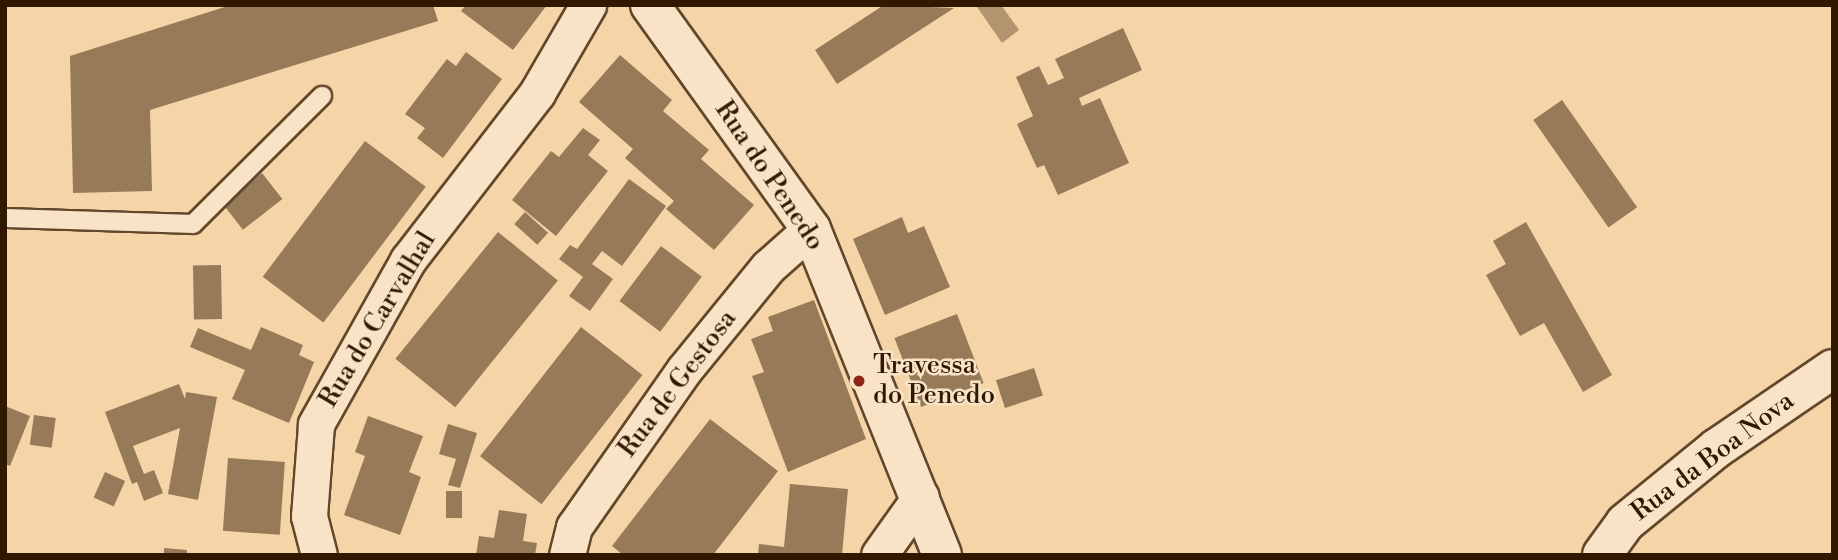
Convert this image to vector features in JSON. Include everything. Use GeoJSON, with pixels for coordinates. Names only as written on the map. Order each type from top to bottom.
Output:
{"type":"FeatureCollection","features":[{"type":"Feature","properties":{"kind":"street","name":"Rua do Carvalhal"},"geometry":{"type":"LineString","coordinates":[[319,555],[309,516],[316,424],[408,260],[537,93],[588,5]]}},
{"type":"Feature","properties":{"kind":"street","name":"Rua do Penedo"},"geometry":{"type":"LineString","coordinates":[[650,5],[811,229],[921,496],[942,555]]}},
{"type":"Feature","properties":{"kind":"street","name":"Rua de Gestosa"},"geometry":{"type":"LineString","coordinates":[[567,555],[574,527],[684,370],[768,267],[811,229]]}},
{"type":"Feature","properties":{"kind":"street","name":"Rua da Boa Nova"},"geometry":{"type":"LineString","coordinates":[[1602,555],[1625,523],[1717,448],[1833,369]]}},
{"type":"Feature","properties":{"kind":"street"},"geometry":{"type":"LineString","coordinates":[[878,555],[921,496]]}},
{"type":"Feature","properties":{"kind":"lane"},"geometry":{"type":"LineString","coordinates":[[5,218],[193,224],[322,96]]}},
{"type":"Feature","properties":{"kind":"shaded area"},"geometry":{"type":"Polygon","coordinates":[[[1001,5],[1019,30],[1002,43],[977,7],[1001,5]]]}},
{"type":"Feature","properties":{"kind":"building"},"geometry":{"type":"Polygon","coordinates":[[[231,5],[433,5],[438,21],[150,110],[152,191],[73,193],[70,56],[231,5]]]}},
{"type":"Feature","properties":{"kind":"building"},"geometry":{"type":"Polygon","coordinates":[[[466,5],[547,5],[513,50],[461,11],[466,5]]]}},
{"type":"Feature","properties":{"kind":"building"},"geometry":{"type":"Polygon","coordinates":[[[884,5],[954,8],[837,84],[815,50],[884,5]]]}},
{"type":"Feature","properties":{"kind":"building"},"geometry":{"type":"Polygon","coordinates":[[[1123,28],[1142,70],[1079,98],[1082,106],[1100,98],[1129,163],[1058,195],[1044,165],[1037,168],[1017,124],[1033,116],[1016,77],[1039,66],[1048,85],[1064,78],[1055,59],[1123,28]]]}},
{"type":"Feature","properties":{"kind":"building"},"geometry":{"type":"Polygon","coordinates":[[[466,52],[502,79],[443,158],[417,138],[425,128],[405,114],[447,59],[456,66],[466,52]]]}},
{"type":"Feature","properties":{"kind":"building"},"geometry":{"type":"Polygon","coordinates":[[[620,55],[672,100],[663,111],[709,150],[701,159],[754,205],[714,250],[666,209],[674,201],[625,158],[633,149],[579,102],[620,55]]]}},
{"type":"Feature","properties":{"kind":"building"},"geometry":{"type":"Polygon","coordinates":[[[1562,100],[1637,207],[1608,227],[1533,120],[1562,100]]]}},
{"type":"Feature","properties":{"kind":"building"},"geometry":{"type":"Polygon","coordinates":[[[583,128],[600,140],[588,155],[608,171],[556,236],[512,200],[551,151],[559,157],[583,128]]]}},
{"type":"Feature","properties":{"kind":"building"},"geometry":{"type":"Polygon","coordinates":[[[365,141],[426,187],[323,323],[263,277],[365,141]]]}},
{"type":"Feature","properties":{"kind":"building"},"geometry":{"type":"Polygon","coordinates":[[[262,173],[282,199],[243,230],[223,204],[262,173]]]}},
{"type":"Feature","properties":{"kind":"building"},"geometry":{"type":"Polygon","coordinates":[[[629,179],[666,206],[622,266],[602,251],[592,264],[613,279],[590,311],[569,296],[583,277],[559,259],[570,245],[577,249],[629,179]]]}},
{"type":"Feature","properties":{"kind":"building"},"geometry":{"type":"Polygon","coordinates":[[[525,212],[548,233],[537,245],[514,224],[525,212]]]}},
{"type":"Feature","properties":{"kind":"building"},"geometry":{"type":"Polygon","coordinates":[[[902,217],[908,233],[924,226],[950,287],[885,315],[853,239],[902,217]]]}},
{"type":"Feature","properties":{"kind":"building"},"geometry":{"type":"Polygon","coordinates":[[[1526,222],[1612,375],[1583,392],[1544,323],[1520,336],[1486,275],[1506,264],[1493,241],[1526,222]]]}},
{"type":"Feature","properties":{"kind":"building"},"geometry":{"type":"Polygon","coordinates":[[[498,232],[558,280],[455,407],[395,359],[498,232]]]}},
{"type":"Feature","properties":{"kind":"building"},"geometry":{"type":"Polygon","coordinates":[[[661,246],[702,277],[660,332],[619,301],[661,246]]]}},
{"type":"Feature","properties":{"kind":"building"},"geometry":{"type":"Polygon","coordinates":[[[193,265],[221,265],[222,319],[194,319],[193,265]]]}},
{"type":"Feature","properties":{"kind":"building"},"geometry":{"type":"Polygon","coordinates":[[[814,300],[866,439],[788,472],[752,376],[764,372],[751,339],[773,331],[768,317],[814,300]]]}},
{"type":"Feature","properties":{"kind":"building"},"geometry":{"type":"Polygon","coordinates":[[[957,314],[984,383],[921,407],[894,338],[957,314]]]}},
{"type":"Feature","properties":{"kind":"building"},"geometry":{"type":"Polygon","coordinates":[[[261,327],[303,345],[299,355],[314,362],[289,423],[232,399],[245,370],[190,347],[198,328],[251,350],[261,327]]]}},
{"type":"Feature","properties":{"kind":"building"},"geometry":{"type":"Polygon","coordinates":[[[581,327],[642,375],[541,504],[480,456],[581,327]]]}},
{"type":"Feature","properties":{"kind":"building"},"geometry":{"type":"Polygon","coordinates":[[[1034,368],[1043,396],[1005,408],[996,380],[1034,368]]]}},
{"type":"Feature","properties":{"kind":"building"},"geometry":{"type":"Polygon","coordinates":[[[179,384],[185,399],[186,392],[217,397],[198,500],[168,494],[180,428],[133,446],[144,474],[154,470],[163,493],[144,501],[137,482],[132,484],[105,412],[179,384]]]}},
{"type":"Feature","properties":{"kind":"building"},"geometry":{"type":"Polygon","coordinates":[[[5,406],[30,416],[10,466],[5,464],[5,406]]]}},
{"type":"Feature","properties":{"kind":"building"},"geometry":{"type":"Polygon","coordinates":[[[34,415],[56,418],[52,448],[30,445],[34,415]]]}},
{"type":"Feature","properties":{"kind":"building"},"geometry":{"type":"Polygon","coordinates":[[[368,416],[423,436],[409,472],[421,477],[400,535],[344,515],[365,456],[355,452],[368,416]]]}},
{"type":"Feature","properties":{"kind":"building"},"geometry":{"type":"Polygon","coordinates":[[[710,419],[778,471],[713,555],[623,555],[612,546],[710,419]]]}},
{"type":"Feature","properties":{"kind":"building"},"geometry":{"type":"Polygon","coordinates":[[[448,424],[477,433],[460,488],[448,485],[456,459],[439,454],[448,424]]]}},
{"type":"Feature","properties":{"kind":"building"},"geometry":{"type":"Polygon","coordinates":[[[228,458],[285,462],[280,535],[223,531],[228,458]]]}},
{"type":"Feature","properties":{"kind":"building"},"geometry":{"type":"Polygon","coordinates":[[[105,472],[125,481],[114,507],[94,498],[105,472]]]}},
{"type":"Feature","properties":{"kind":"building"},"geometry":{"type":"Polygon","coordinates":[[[790,484],[848,489],[842,555],[758,555],[759,544],[784,547],[790,484]]]}},
{"type":"Feature","properties":{"kind":"building"},"geometry":{"type":"Polygon","coordinates":[[[446,491],[462,491],[462,518],[446,518],[446,491]]]}},
{"type":"Feature","properties":{"kind":"building"},"geometry":{"type":"Polygon","coordinates":[[[499,510],[527,514],[523,541],[537,543],[535,555],[476,555],[479,536],[494,538],[499,510]]]}},
{"type":"Feature","properties":{"kind":"building"},"geometry":{"type":"Polygon","coordinates":[[[164,548],[187,550],[187,555],[164,555],[164,548]]]}},
{"type":"Feature","properties":{"kind":"place","name":"Travessa do Penedo"},"geometry":{"type":"Point","coordinates":[859,381]}}]}
